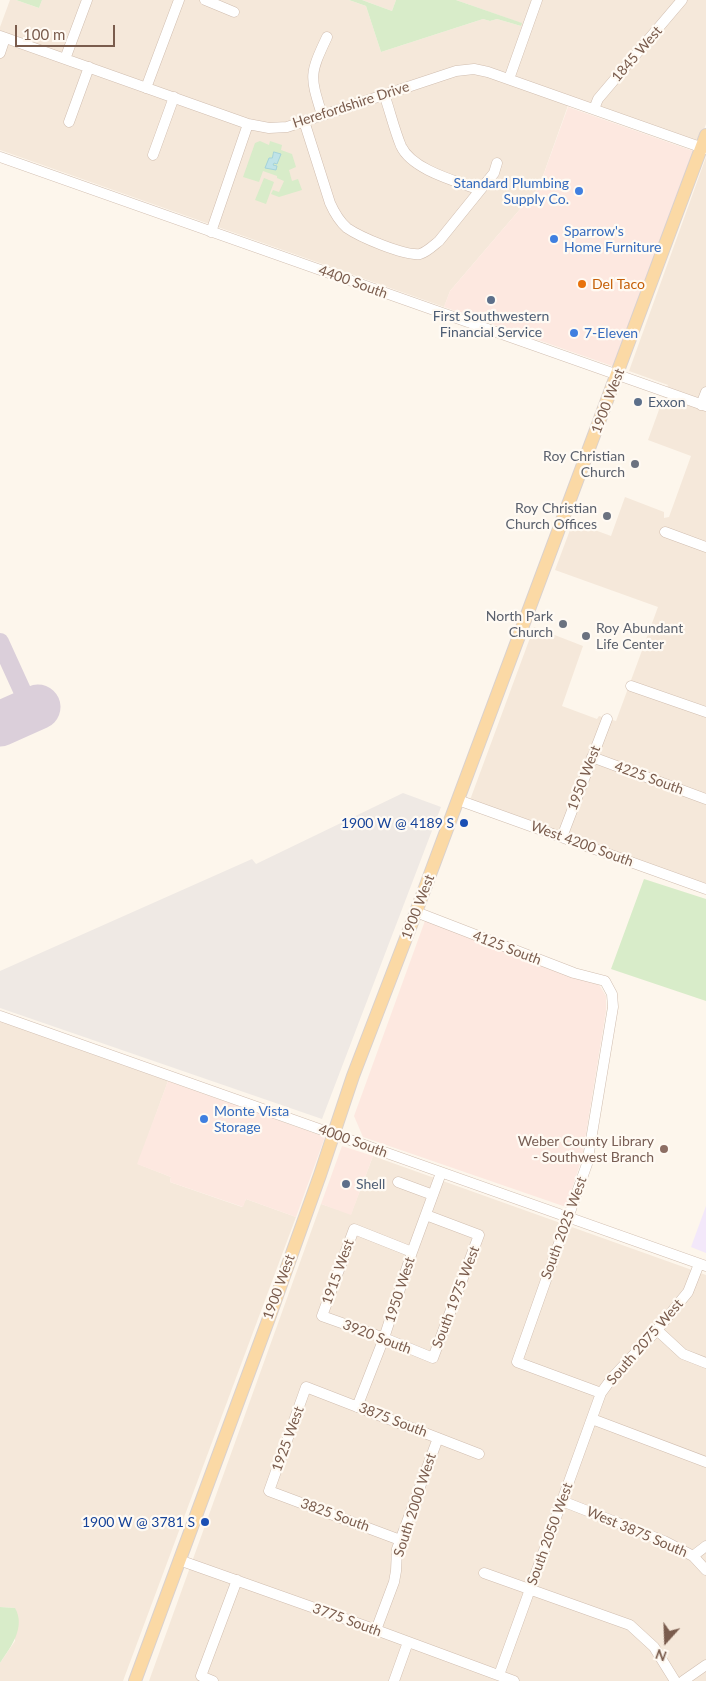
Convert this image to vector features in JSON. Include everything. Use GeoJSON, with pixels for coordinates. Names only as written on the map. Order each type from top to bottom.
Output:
{"type":"FeatureCollection","features":[{"type":"Feature","properties":{"kind":"main road","name":"1900 West"},"geometry":{"type":"LineString","coordinates":[[135,1681],[269,1318],[351,1082],[704,148],[706,135]]}},
{"type":"Feature","properties":{"kind":"street"},"geometry":{"type":"LineString","coordinates":[[65,59],[87,0]]}},
{"type":"Feature","properties":{"kind":"street"},"geometry":{"type":"LineString","coordinates":[[146,88],[179,0]]}},
{"type":"Feature","properties":{"kind":"street"},"geometry":{"type":"LineString","coordinates":[[205,0],[234,12]]}},
{"type":"Feature","properties":{"kind":"street"},"geometry":{"type":"LineString","coordinates":[[509,79],[537,0]]}},
{"type":"Feature","properties":{"kind":"street","name":"1845 West"},"geometry":{"type":"LineString","coordinates":[[594,109],[598,99],[682,0]]}},
{"type":"Feature","properties":{"kind":"street"},"geometry":{"type":"LineString","coordinates":[[0,52],[3,37]]}},
{"type":"Feature","properties":{"kind":"street","name":"Herefordshire Drive"},"geometry":{"type":"LineString","coordinates":[[3,37],[248,124],[269,128],[287,126],[304,121],[456,71],[474,70],[488,72],[509,79],[704,148]]}},
{"type":"Feature","properties":{"kind":"street"},"geometry":{"type":"LineString","coordinates":[[322,115],[313,86],[312,74],[314,63],[326,37]]}},
{"type":"Feature","properties":{"kind":"street"},"geometry":{"type":"LineString","coordinates":[[69,122],[89,67]]}},
{"type":"Feature","properties":{"kind":"street"},"geometry":{"type":"LineString","coordinates":[[384,94],[402,146],[413,161],[422,167],[480,190]]}},
{"type":"Feature","properties":{"kind":"street"},"geometry":{"type":"LineString","coordinates":[[153,154],[174,98]]}},
{"type":"Feature","properties":{"kind":"street"},"geometry":{"type":"LineString","coordinates":[[304,121],[330,203],[336,216],[347,227],[363,238],[404,252],[420,254],[439,241],[494,173],[497,163]]}},
{"type":"Feature","properties":{"kind":"street"},"geometry":{"type":"LineString","coordinates":[[211,232],[248,124]]}},
{"type":"Feature","properties":{"kind":"street","name":"4400 South"},"geometry":{"type":"LineString","coordinates":[[0,157],[704,405]]}},
{"type":"Feature","properties":{"kind":"street"},"geometry":{"type":"LineString","coordinates":[[704,405],[706,392]]}},
{"type":"Feature","properties":{"kind":"street"},"geometry":{"type":"LineString","coordinates":[[665,532],[706,547]]}},
{"type":"Feature","properties":{"kind":"street"},"geometry":{"type":"LineString","coordinates":[[631,686],[706,712]]}},
{"type":"Feature","properties":{"kind":"street","name":"1950 West"},"geometry":{"type":"LineString","coordinates":[[562,837],[607,719]]}},
{"type":"Feature","properties":{"kind":"street","name":"4225 South"},"geometry":{"type":"LineString","coordinates":[[592,757],[706,799]]}},
{"type":"Feature","properties":{"kind":"street","name":"West 4200 South"},"geometry":{"type":"LineString","coordinates":[[458,800],[706,889]]}},
{"type":"Feature","properties":{"kind":"street","name":"4125 South"},"geometry":{"type":"LineString","coordinates":[[416,912],[574,973],[600,980]]}},
{"type":"Feature","properties":{"kind":"street","name":"South 2025 West"},"geometry":{"type":"LineString","coordinates":[[600,980],[605,981],[609,987],[612,994],[613,1007],[587,1164],[516,1362],[601,1393]]}},
{"type":"Feature","properties":{"kind":"street","name":"4000 South"},"geometry":{"type":"LineString","coordinates":[[0,1016],[703,1265]]}},
{"type":"Feature","properties":{"kind":"street","name":"1950 West"},"geometry":{"type":"LineString","coordinates":[[357,1407],[384,1338],[412,1252],[441,1173]]}},
{"type":"Feature","properties":{"kind":"street"},"geometry":{"type":"LineString","coordinates":[[398,1182],[433,1195]]}},
{"type":"Feature","properties":{"kind":"street","name":"South 1975 West"},"geometry":{"type":"LineString","coordinates":[[426,1215],[479,1235],[433,1358]]}},
{"type":"Feature","properties":{"kind":"street","name":"1915 West"},"geometry":{"type":"LineString","coordinates":[[322,1316],[354,1229],[412,1252]]}},
{"type":"Feature","properties":{"kind":"street","name":"South 2075 West"},"geometry":{"type":"LineString","coordinates":[[601,1393],[688,1292],[703,1265]]}},
{"type":"Feature","properties":{"kind":"street","name":"3920 South"},"geometry":{"type":"LineString","coordinates":[[322,1316],[433,1358]]}},
{"type":"Feature","properties":{"kind":"street"},"geometry":{"type":"LineString","coordinates":[[657,1330],[683,1354],[706,1363]]}},
{"type":"Feature","properties":{"kind":"street","name":"3875 South"},"geometry":{"type":"LineString","coordinates":[[306,1387],[480,1454]]}},
{"type":"Feature","properties":{"kind":"street","name":"1925 West"},"geometry":{"type":"LineString","coordinates":[[269,1491],[306,1387]]}},
{"type":"Feature","properties":{"kind":"street","name":"South 2050 West"},"geometry":{"type":"LineString","coordinates":[[499,1675],[601,1393]]}},
{"type":"Feature","properties":{"kind":"street"},"geometry":{"type":"LineString","coordinates":[[592,1419],[706,1462]]}},
{"type":"Feature","properties":{"kind":"street","name":"South 2000 West"},"geometry":{"type":"LineString","coordinates":[[376,1630],[394,1582],[397,1549],[438,1438]]}},
{"type":"Feature","properties":{"kind":"street","name":"3825 South"},"geometry":{"type":"LineString","coordinates":[[269,1491],[400,1540]]}},
{"type":"Feature","properties":{"kind":"street","name":"West 3875 South"},"geometry":{"type":"LineString","coordinates":[[562,1501],[664,1541],[693,1556],[706,1570]]}},
{"type":"Feature","properties":{"kind":"street"},"geometry":{"type":"LineString","coordinates":[[693,1556],[706,1546]]}},
{"type":"Feature","properties":{"kind":"street","name":"3775 South"},"geometry":{"type":"LineString","coordinates":[[179,1560],[514,1681]]}},
{"type":"Feature","properties":{"kind":"street"},"geometry":{"type":"LineString","coordinates":[[484,1573],[630,1624],[654,1647],[675,1681]]}},
{"type":"Feature","properties":{"kind":"street"},"geometry":{"type":"LineString","coordinates":[[213,1681],[201,1676],[237,1580]]}},
{"type":"Feature","properties":{"kind":"street"},"geometry":{"type":"LineString","coordinates":[[394,1681],[408,1642]]}},
{"type":"Feature","properties":{"kind":"street"},"geometry":{"type":"LineString","coordinates":[[683,1681],[706,1665]]}},
{"type":"Feature","properties":{"kind":"shaded area"},"geometry":{"type":"Polygon","coordinates":[[[10,0],[16,0],[39,8],[42,0],[349,0],[366,6],[381,52],[483,19],[490,21],[497,19],[521,26],[521,23],[456,0],[706,0],[706,124],[699,143],[571,97],[539,187],[450,291],[444,307],[0,150],[0,27],[10,0]]]}},
{"type":"Feature","properties":{"kind":"shaded area"},"geometry":{"type":"Polygon","coordinates":[[[362,0],[396,0],[392,11],[362,0]]]}},
{"type":"Feature","properties":{"kind":"shaded area"},"geometry":{"type":"Polygon","coordinates":[[[568,107],[696,152],[615,367],[444,307],[450,291],[539,187],[568,107]]]}},
{"type":"Feature","properties":{"kind":"shaded area"},"geometry":{"type":"Polygon","coordinates":[[[706,157],[706,885],[470,800],[534,627],[583,646],[562,706],[597,719],[599,716],[616,721],[658,607],[555,570],[573,522],[611,536],[625,497],[664,512],[664,518],[669,517],[691,456],[648,440],[668,385],[629,371],[706,157]]]}},
{"type":"Feature","properties":{"kind":"shaded area"},"geometry":{"type":"Polygon","coordinates":[[[403,793],[441,807],[322,1119],[0,1008],[0,971],[252,859],[256,864],[403,793]]]}},
{"type":"Feature","properties":{"kind":"shaded area"},"geometry":{"type":"Polygon","coordinates":[[[426,918],[595,978],[606,996],[606,1011],[582,1158],[566,1207],[363,1137],[354,1116],[426,918]]]}},
{"type":"Feature","properties":{"kind":"shaded area"},"geometry":{"type":"Polygon","coordinates":[[[0,1021],[168,1081],[138,1164],[171,1177],[170,1182],[242,1207],[246,1199],[296,1217],[123,1681],[0,1681],[0,1663],[15,1641],[15,1608],[0,1607],[0,1021]]]}},
{"type":"Feature","properties":{"kind":"shaded area"},"geometry":{"type":"Polygon","coordinates":[[[168,1081],[325,1137],[296,1217],[246,1199],[243,1207],[170,1182],[171,1177],[137,1164],[168,1081]]]}},
{"type":"Feature","properties":{"kind":"shaded area"},"geometry":{"type":"Polygon","coordinates":[[[342,1146],[373,1156],[351,1215],[321,1204],[342,1146]]]}},
{"type":"Feature","properties":{"kind":"shaded area"},"geometry":{"type":"Polygon","coordinates":[[[373,1156],[706,1275],[706,1681],[149,1681],[321,1204],[351,1214],[373,1156]]]}},
{"type":"Feature","properties":{"kind":"shaded area"},"geometry":{"type":"Polygon","coordinates":[[[706,1206],[706,1253],[691,1247],[706,1206]]]}},
{"type":"Feature","properties":{"kind":"green space"},"geometry":{"type":"Polygon","coordinates":[[[16,0],[42,0],[39,8],[16,0]]]}},
{"type":"Feature","properties":{"kind":"green space"},"geometry":{"type":"Polygon","coordinates":[[[349,0],[362,0],[392,11],[396,0],[456,0],[522,23],[521,26],[497,19],[490,21],[483,19],[381,52],[366,6],[349,0]]]}},
{"type":"Feature","properties":{"kind":"green space"},"geometry":{"type":"Polygon","coordinates":[[[260,141],[269,145],[270,141],[282,145],[281,150],[292,154],[296,167],[289,170],[292,181],[298,179],[302,190],[279,197],[271,194],[273,190],[279,192],[284,181],[277,178],[277,176],[263,171],[259,182],[243,177],[255,143],[260,141]]]}},
{"type":"Feature","properties":{"kind":"green space"},"geometry":{"type":"Polygon","coordinates":[[[264,178],[274,182],[266,204],[255,200],[264,178]]]}},
{"type":"Feature","properties":{"kind":"green space"},"geometry":{"type":"Polygon","coordinates":[[[644,879],[706,899],[706,1001],[611,969],[644,879]]]}},
{"type":"Feature","properties":{"kind":"green space"},"geometry":{"type":"Polygon","coordinates":[[[0,1607],[15,1608],[19,1622],[16,1637],[0,1663],[0,1607]]]}},
{"type":"Feature","properties":{"kind":"water"},"geometry":{"type":"Polygon","coordinates":[[[274,152],[281,154],[277,164],[274,163],[273,165],[277,166],[276,170],[265,168],[269,158],[272,158],[274,152]]]}},
{"type":"Feature","properties":{"kind":"taxiway"},"geometry":{"type":"LineString","coordinates":[[0,642],[31,710]]}},
{"type":"Feature","properties":{"kind":"runway"},"geometry":{"type":"LineString","coordinates":[[0,724],[38,707]]}},
{"type":"Feature","properties":{"kind":"place","name":"Standard Plumbing Supply Co."},"geometry":{"type":"Point","coordinates":[579,191]}},
{"type":"Feature","properties":{"kind":"place","name":"Sparrow's Home Furniture"},"geometry":{"type":"Point","coordinates":[554,239]}},
{"type":"Feature","properties":{"kind":"place","name":"Del Taco"},"geometry":{"type":"Point","coordinates":[582,284]}},
{"type":"Feature","properties":{"kind":"place","name":"First Southwestern Financial Service"},"geometry":{"type":"Point","coordinates":[491,300]}},
{"type":"Feature","properties":{"kind":"place","name":"7-Eleven"},"geometry":{"type":"Point","coordinates":[574,333]}},
{"type":"Feature","properties":{"kind":"place","name":"Exxon"},"geometry":{"type":"Point","coordinates":[638,402]}},
{"type":"Feature","properties":{"kind":"place","name":"Roy Christian Church"},"geometry":{"type":"Point","coordinates":[635,464]}},
{"type":"Feature","properties":{"kind":"place","name":"Roy Christian Church Offices"},"geometry":{"type":"Point","coordinates":[607,516]}},
{"type":"Feature","properties":{"kind":"place","name":"North Park Church"},"geometry":{"type":"Point","coordinates":[563,624]}},
{"type":"Feature","properties":{"kind":"place","name":"Roy Abundant Life Center"},"geometry":{"type":"Point","coordinates":[586,636]}},
{"type":"Feature","properties":{"kind":"place","name":"1900 W @ 4189 S"},"geometry":{"type":"Point","coordinates":[464,823]}},
{"type":"Feature","properties":{"kind":"place","name":"Monte Vista Storage"},"geometry":{"type":"Point","coordinates":[204,1119]}},
{"type":"Feature","properties":{"kind":"place","name":"Weber County Library - Southwest Branch"},"geometry":{"type":"Point","coordinates":[664,1149]}},
{"type":"Feature","properties":{"kind":"place","name":"Shell"},"geometry":{"type":"Point","coordinates":[346,1184]}},
{"type":"Feature","properties":{"kind":"place","name":"1900 W @ 3781 S"},"geometry":{"type":"Point","coordinates":[205,1522]}}]}
